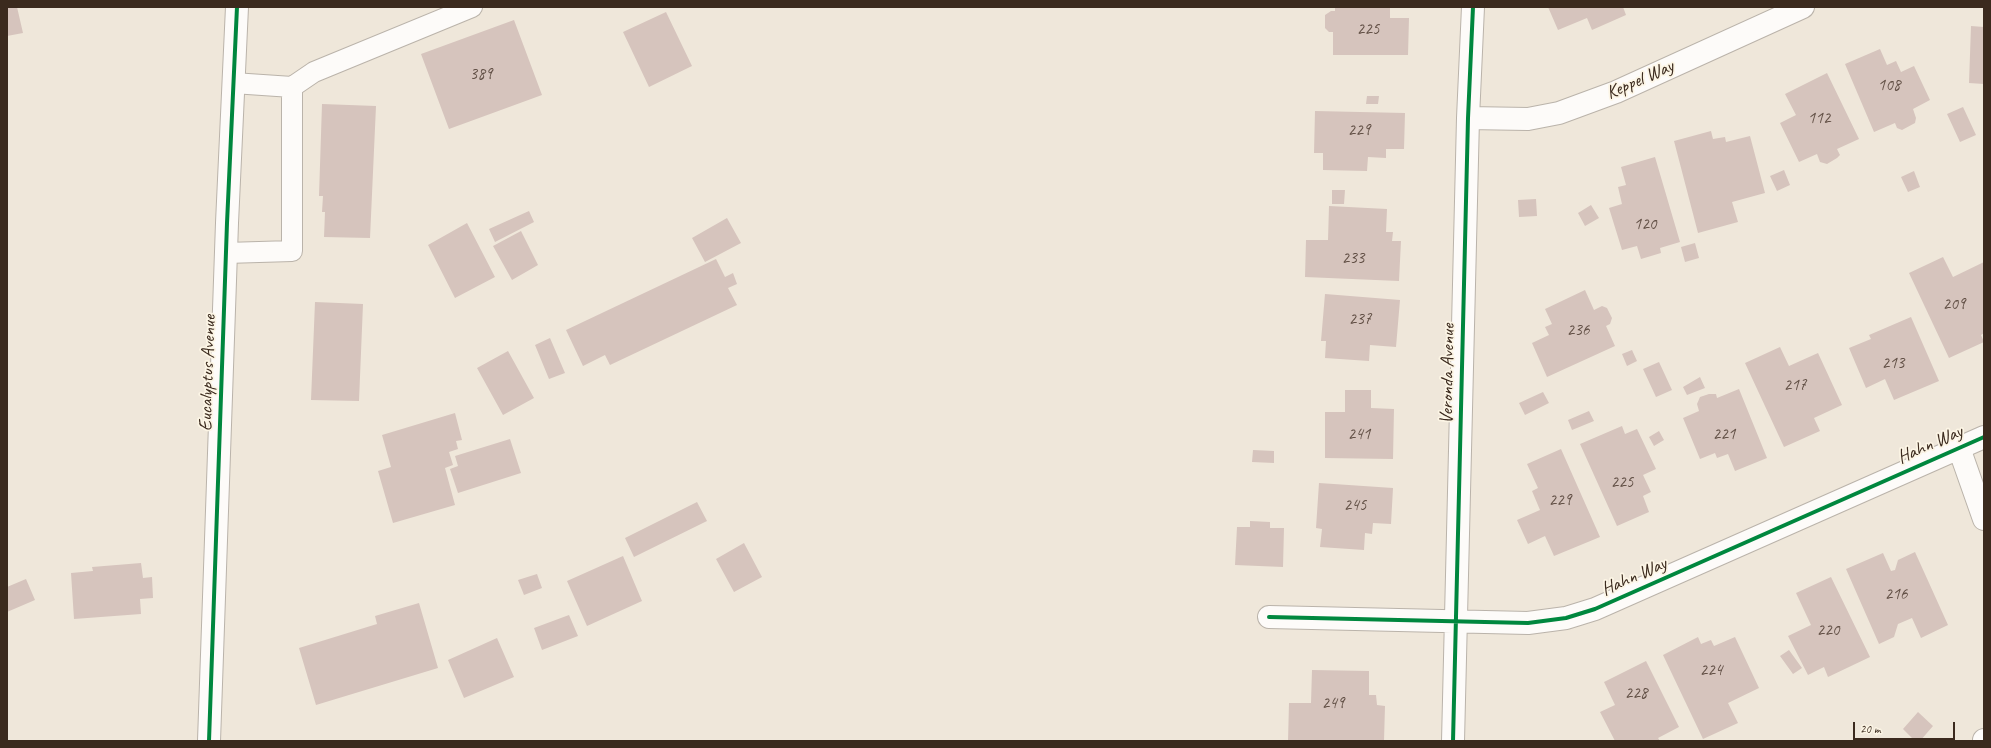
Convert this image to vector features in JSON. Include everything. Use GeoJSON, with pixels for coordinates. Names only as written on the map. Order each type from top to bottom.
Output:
{"type":"FeatureCollection","features":[{"type":"Feature","properties":{"kind":"street","name":"Eucalyptus Avenue"},"geometry":{"type":"LineString","coordinates":[[209,741],[226,253],[237,7]]}},
{"type":"Feature","properties":{"kind":"street","name":"Veronda Avenue"},"geometry":{"type":"LineString","coordinates":[[1453,741],[1472,7]]}},
{"type":"Feature","properties":{"kind":"street","name":"Keppel Way"},"geometry":{"type":"LineString","coordinates":[[1468,118],[1528,119],[1560,113],[1616,92],[1803,7]]}},
{"type":"Feature","properties":{"kind":"street","name":"Hahn Way"},"geometry":{"type":"LineString","coordinates":[[1268,617],[1528,624],[1566,618],[1596,609],[1984,437]]}},
{"type":"Feature","properties":{"kind":"street"},"geometry":{"type":"LineString","coordinates":[[1959,448],[1984,519]]}},
{"type":"Feature","properties":{"kind":"lane"},"geometry":{"type":"LineString","coordinates":[[233,83],[292,87],[314,72],[472,7]]}},
{"type":"Feature","properties":{"kind":"lane"},"geometry":{"type":"LineString","coordinates":[[226,253],[292,251],[292,87]]}},
{"type":"Feature","properties":{"kind":"building"},"geometry":{"type":"Polygon","coordinates":[[[7,7],[17,7],[23,33],[7,36],[7,7]]]}},
{"type":"Feature","properties":{"kind":"building"},"geometry":{"type":"Polygon","coordinates":[[[1335,7],[1390,8],[1390,18],[1409,18],[1408,55],[1333,55],[1333,32],[1329,32],[1325,28],[1325,15],[1331,11],[1335,11],[1335,7]]]}},
{"type":"Feature","properties":{"kind":"building"},"geometry":{"type":"Polygon","coordinates":[[[1548,7],[1623,7],[1626,15],[1592,30],[1587,18],[1558,30],[1548,7]]]}},
{"type":"Feature","properties":{"kind":"building"},"geometry":{"type":"Polygon","coordinates":[[[666,12],[692,66],[649,87],[623,32],[666,12]]]}},
{"type":"Feature","properties":{"kind":"building"},"geometry":{"type":"Polygon","coordinates":[[[514,20],[542,95],[449,129],[421,54],[514,20]]]}},
{"type":"Feature","properties":{"kind":"building"},"geometry":{"type":"Polygon","coordinates":[[[1971,26],[1984,27],[1984,84],[1969,83],[1971,26]]]}},
{"type":"Feature","properties":{"kind":"building"},"geometry":{"type":"Polygon","coordinates":[[[1880,49],[1887,65],[1896,61],[1901,72],[1914,66],[1930,100],[1913,109],[1916,118],[1915,123],[1902,130],[1897,128],[1895,123],[1874,132],[1845,64],[1880,49]]]}},
{"type":"Feature","properties":{"kind":"building"},"geometry":{"type":"Polygon","coordinates":[[[1827,73],[1859,139],[1837,149],[1840,155],[1827,164],[1820,162],[1817,154],[1799,162],[1780,123],[1796,115],[1785,94],[1827,73]]]}},
{"type":"Feature","properties":{"kind":"building"},"geometry":{"type":"Polygon","coordinates":[[[1367,96],[1379,96],[1378,104],[1366,104],[1367,96]]]}},
{"type":"Feature","properties":{"kind":"building"},"geometry":{"type":"Polygon","coordinates":[[[322,104],[376,106],[370,238],[324,237],[325,212],[322,212],[323,196],[319,196],[322,104]]]}},
{"type":"Feature","properties":{"kind":"building"},"geometry":{"type":"Polygon","coordinates":[[[1963,107],[1976,135],[1960,142],[1947,114],[1963,107]]]}},
{"type":"Feature","properties":{"kind":"building"},"geometry":{"type":"Polygon","coordinates":[[[1315,111],[1405,113],[1404,149],[1386,149],[1386,158],[1368,157],[1367,171],[1323,170],[1323,153],[1314,153],[1315,111]]]}},
{"type":"Feature","properties":{"kind":"building"},"geometry":{"type":"Polygon","coordinates":[[[1711,131],[1713,139],[1725,137],[1726,142],[1750,136],[1765,193],[1732,202],[1738,222],[1698,233],[1674,141],[1711,131]]]}},
{"type":"Feature","properties":{"kind":"building"},"geometry":{"type":"Polygon","coordinates":[[[1655,157],[1680,242],[1660,248],[1661,253],[1641,259],[1637,246],[1622,250],[1609,208],[1622,204],[1618,187],[1626,185],[1621,167],[1655,157]]]}},
{"type":"Feature","properties":{"kind":"building"},"geometry":{"type":"Polygon","coordinates":[[[1784,170],[1790,185],[1777,191],[1770,176],[1784,170]]]}},
{"type":"Feature","properties":{"kind":"building"},"geometry":{"type":"Polygon","coordinates":[[[1914,171],[1920,187],[1908,192],[1901,177],[1914,171]]]}},
{"type":"Feature","properties":{"kind":"building"},"geometry":{"type":"Polygon","coordinates":[[[1332,190],[1345,190],[1344,204],[1332,204],[1332,190]]]}},
{"type":"Feature","properties":{"kind":"building"},"geometry":{"type":"Polygon","coordinates":[[[1536,199],[1537,216],[1519,217],[1518,200],[1536,199]]]}},
{"type":"Feature","properties":{"kind":"building"},"geometry":{"type":"Polygon","coordinates":[[[1591,205],[1599,218],[1585,226],[1578,213],[1591,205]]]}},
{"type":"Feature","properties":{"kind":"building"},"geometry":{"type":"Polygon","coordinates":[[[1329,206],[1387,209],[1386,232],[1393,232],[1392,241],[1401,241],[1399,281],[1305,277],[1306,240],[1328,240],[1329,206]]]}},
{"type":"Feature","properties":{"kind":"building"},"geometry":{"type":"Polygon","coordinates":[[[529,211],[534,222],[495,242],[489,229],[529,211]]]}},
{"type":"Feature","properties":{"kind":"building"},"geometry":{"type":"Polygon","coordinates":[[[727,218],[741,243],[705,262],[692,238],[727,218]]]}},
{"type":"Feature","properties":{"kind":"building"},"geometry":{"type":"Polygon","coordinates":[[[467,223],[495,277],[455,298],[428,245],[467,223]]]}},
{"type":"Feature","properties":{"kind":"building"},"geometry":{"type":"Polygon","coordinates":[[[521,231],[538,265],[512,280],[493,246],[521,231]]]}},
{"type":"Feature","properties":{"kind":"building"},"geometry":{"type":"Polygon","coordinates":[[[1695,243],[1699,258],[1685,262],[1681,247],[1695,243]]]}},
{"type":"Feature","properties":{"kind":"building"},"geometry":{"type":"Polygon","coordinates":[[[1943,257],[1953,277],[1984,262],[1984,333],[1981,335],[1984,342],[1949,358],[1909,273],[1943,257]]]}},
{"type":"Feature","properties":{"kind":"building"},"geometry":{"type":"Polygon","coordinates":[[[716,259],[725,277],[733,273],[737,284],[728,288],[737,305],[610,365],[605,355],[583,366],[566,330],[716,259]]]}},
{"type":"Feature","properties":{"kind":"building"},"geometry":{"type":"Polygon","coordinates":[[[1585,290],[1594,310],[1602,306],[1607,308],[1612,318],[1610,324],[1606,326],[1615,346],[1547,377],[1532,343],[1549,335],[1545,327],[1552,324],[1545,309],[1585,290]]]}},
{"type":"Feature","properties":{"kind":"building"},"geometry":{"type":"Polygon","coordinates":[[[1325,294],[1400,300],[1396,347],[1370,345],[1369,361],[1325,358],[1326,341],[1321,341],[1325,294]]]}},
{"type":"Feature","properties":{"kind":"building"},"geometry":{"type":"Polygon","coordinates":[[[315,302],[363,304],[359,401],[311,400],[315,302]]]}},
{"type":"Feature","properties":{"kind":"building"},"geometry":{"type":"Polygon","coordinates":[[[1911,317],[1939,381],[1894,400],[1885,379],[1866,388],[1849,348],[1871,339],[1869,335],[1911,317]]]}},
{"type":"Feature","properties":{"kind":"building"},"geometry":{"type":"Polygon","coordinates":[[[550,338],[565,373],[549,379],[535,345],[550,338]]]}},
{"type":"Feature","properties":{"kind":"building"},"geometry":{"type":"Polygon","coordinates":[[[1780,347],[1789,366],[1818,353],[1842,405],[1814,418],[1820,431],[1784,447],[1745,363],[1780,347]]]}},
{"type":"Feature","properties":{"kind":"building"},"geometry":{"type":"Polygon","coordinates":[[[1632,350],[1637,361],[1627,366],[1622,354],[1632,350]]]}},
{"type":"Feature","properties":{"kind":"building"},"geometry":{"type":"Polygon","coordinates":[[[508,351],[534,398],[503,415],[477,368],[508,351]]]}},
{"type":"Feature","properties":{"kind":"building"},"geometry":{"type":"Polygon","coordinates":[[[1659,362],[1672,390],[1656,397],[1643,369],[1659,362]]]}},
{"type":"Feature","properties":{"kind":"building"},"geometry":{"type":"Polygon","coordinates":[[[1700,377],[1705,388],[1687,395],[1683,387],[1700,377]]]}},
{"type":"Feature","properties":{"kind":"building"},"geometry":{"type":"Polygon","coordinates":[[[1739,389],[1767,458],[1735,471],[1728,454],[1717,458],[1715,453],[1700,459],[1683,418],[1699,411],[1697,404],[1700,397],[1709,394],[1716,394],[1717,398],[1739,389]]]}},
{"type":"Feature","properties":{"kind":"building"},"geometry":{"type":"Polygon","coordinates":[[[1345,390],[1371,390],[1371,408],[1394,409],[1393,459],[1325,458],[1325,412],[1345,412],[1345,390]]]}},
{"type":"Feature","properties":{"kind":"building"},"geometry":{"type":"Polygon","coordinates":[[[1543,392],[1549,403],[1525,415],[1519,403],[1543,392]]]}},
{"type":"Feature","properties":{"kind":"building"},"geometry":{"type":"Polygon","coordinates":[[[1589,411],[1594,421],[1572,430],[1568,420],[1589,411]]]}},
{"type":"Feature","properties":{"kind":"building"},"geometry":{"type":"Polygon","coordinates":[[[455,413],[462,440],[456,441],[458,449],[449,452],[453,465],[445,468],[455,505],[393,523],[378,471],[391,467],[382,435],[455,413]]]}},
{"type":"Feature","properties":{"kind":"building"},"geometry":{"type":"Polygon","coordinates":[[[1622,426],[1625,434],[1637,429],[1656,469],[1643,475],[1651,492],[1643,496],[1649,512],[1617,526],[1580,444],[1622,426]]]}},
{"type":"Feature","properties":{"kind":"building"},"geometry":{"type":"Polygon","coordinates":[[[1659,431],[1664,440],[1654,446],[1649,437],[1659,431]]]}},
{"type":"Feature","properties":{"kind":"building"},"geometry":{"type":"Polygon","coordinates":[[[510,439],[521,473],[458,493],[450,469],[458,466],[455,456],[510,439]]]}},
{"type":"Feature","properties":{"kind":"building"},"geometry":{"type":"Polygon","coordinates":[[[1561,449],[1600,537],[1554,556],[1545,536],[1528,544],[1517,520],[1540,510],[1532,491],[1538,488],[1527,464],[1561,449]]]}},
{"type":"Feature","properties":{"kind":"building"},"geometry":{"type":"Polygon","coordinates":[[[1253,450],[1274,451],[1274,463],[1252,462],[1253,450]]]}},
{"type":"Feature","properties":{"kind":"building"},"geometry":{"type":"Polygon","coordinates":[[[1319,483],[1393,488],[1391,524],[1373,523],[1372,534],[1365,533],[1364,550],[1320,547],[1322,529],[1316,528],[1319,483]]]}},
{"type":"Feature","properties":{"kind":"building"},"geometry":{"type":"Polygon","coordinates":[[[697,502],[707,521],[634,557],[625,538],[697,502]]]}},
{"type":"Feature","properties":{"kind":"building"},"geometry":{"type":"Polygon","coordinates":[[[1250,521],[1270,522],[1270,528],[1284,528],[1283,567],[1235,565],[1237,527],[1250,527],[1250,521]]]}},
{"type":"Feature","properties":{"kind":"building"},"geometry":{"type":"Polygon","coordinates":[[[744,543],[762,577],[734,592],[716,559],[744,543]]]}},
{"type":"Feature","properties":{"kind":"building"},"geometry":{"type":"Polygon","coordinates":[[[1915,552],[1948,625],[1921,638],[1912,618],[1898,624],[1894,637],[1879,644],[1846,569],[1883,553],[1891,571],[1895,570],[1898,560],[1915,552]]]}},
{"type":"Feature","properties":{"kind":"building"},"geometry":{"type":"Polygon","coordinates":[[[623,556],[642,601],[587,626],[567,581],[623,556]]]}},
{"type":"Feature","properties":{"kind":"building"},"geometry":{"type":"Polygon","coordinates":[[[141,563],[143,578],[152,577],[153,598],[140,599],[141,614],[74,619],[71,573],[93,571],[92,567],[141,563]]]}},
{"type":"Feature","properties":{"kind":"building"},"geometry":{"type":"Polygon","coordinates":[[[537,574],[542,588],[524,595],[518,580],[537,574]]]}},
{"type":"Feature","properties":{"kind":"building"},"geometry":{"type":"Polygon","coordinates":[[[1831,577],[1870,657],[1828,677],[1824,667],[1808,675],[1788,636],[1811,625],[1796,593],[1831,577]]]}},
{"type":"Feature","properties":{"kind":"building"},"geometry":{"type":"Polygon","coordinates":[[[26,579],[35,600],[7,612],[7,587],[26,579]]]}},
{"type":"Feature","properties":{"kind":"building"},"geometry":{"type":"Polygon","coordinates":[[[419,603],[438,668],[316,705],[299,648],[377,624],[375,616],[419,603]]]}},
{"type":"Feature","properties":{"kind":"building"},"geometry":{"type":"Polygon","coordinates":[[[569,615],[578,636],[542,650],[534,628],[569,615]]]}},
{"type":"Feature","properties":{"kind":"building"},"geometry":{"type":"Polygon","coordinates":[[[1698,637],[1701,644],[1711,640],[1714,646],[1735,637],[1759,688],[1728,703],[1738,723],[1703,739],[1663,655],[1698,637]]]}},
{"type":"Feature","properties":{"kind":"building"},"geometry":{"type":"Polygon","coordinates":[[[497,638],[514,677],[464,698],[448,660],[497,638]]]}},
{"type":"Feature","properties":{"kind":"building"},"geometry":{"type":"Polygon","coordinates":[[[1789,650],[1802,668],[1793,674],[1780,656],[1789,650]]]}},
{"type":"Feature","properties":{"kind":"building"},"geometry":{"type":"Polygon","coordinates":[[[1646,661],[1679,727],[1658,738],[1660,741],[1615,741],[1600,712],[1615,705],[1604,682],[1646,661]]]}},
{"type":"Feature","properties":{"kind":"building"},"geometry":{"type":"Polygon","coordinates":[[[1312,670],[1369,671],[1369,695],[1376,695],[1377,705],[1385,706],[1384,741],[1288,741],[1289,703],[1311,703],[1312,670]]]}},
{"type":"Feature","properties":{"kind":"building"},"geometry":{"type":"Polygon","coordinates":[[[1918,712],[1933,726],[1920,741],[1915,741],[1903,729],[1918,712]]]}},
{"type":"Feature","properties":{"kind":"cycle path"},"geometry":{"type":"LineString","coordinates":[[209,741],[227,223],[237,7]]}},
{"type":"Feature","properties":{"kind":"cycle path"},"geometry":{"type":"LineString","coordinates":[[1453,741],[1468,118],[1473,7]]}},
{"type":"Feature","properties":{"kind":"cycle path"},"geometry":{"type":"LineString","coordinates":[[1269,617],[1528,623],[1566,618],[1595,609],[1984,437]]}}]}
